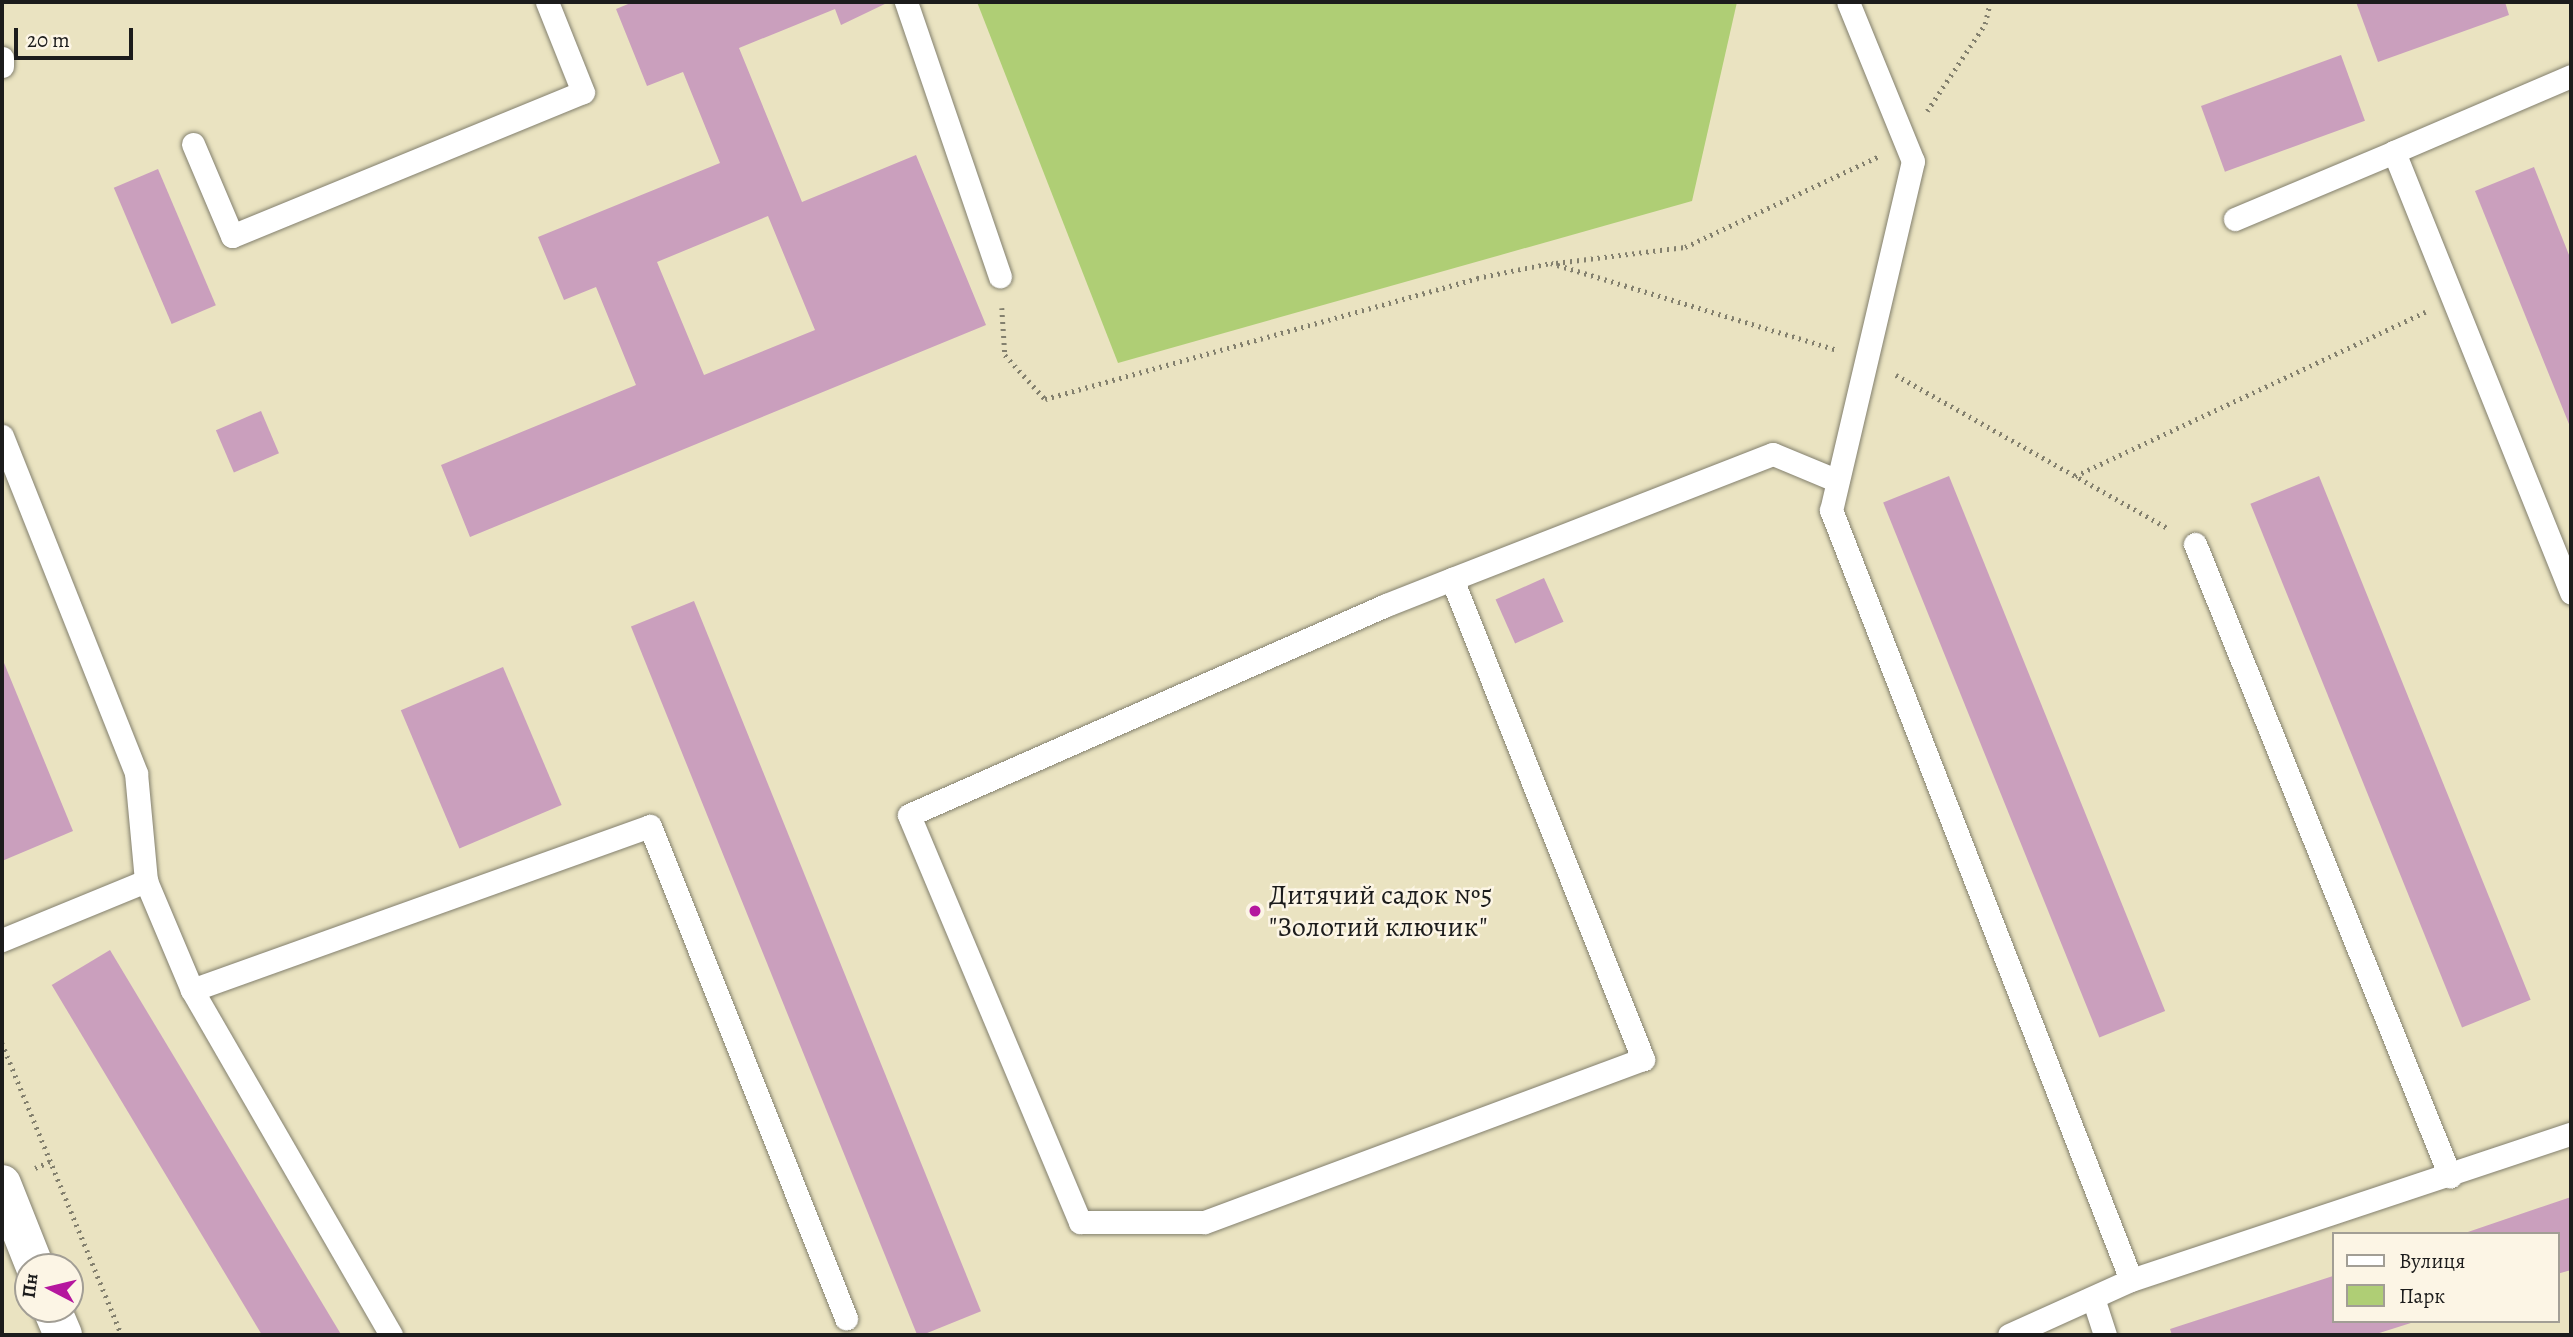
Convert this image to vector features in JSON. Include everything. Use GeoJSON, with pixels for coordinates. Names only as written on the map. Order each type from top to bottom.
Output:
{"type":"FeatureCollection","features":[{"type":"Feature","properties":{"kind":"street"},"geometry":{"type":"LineString","coordinates":[[2,1184],[29,1253]]}},
{"type":"Feature","properties":{"kind":"lane"},"geometry":{"type":"LineString","coordinates":[[193,144],[232,236],[583,92],[547,2]]}},
{"type":"Feature","properties":{"kind":"lane"},"geometry":{"type":"LineString","coordinates":[[906,2],[1000,276]]}},
{"type":"Feature","properties":{"kind":"lane"},"geometry":{"type":"LineString","coordinates":[[1848,2],[1913,161],[1831,510],[2131,1280]]}},
{"type":"Feature","properties":{"kind":"lane"},"geometry":{"type":"LineString","coordinates":[[2,58],[2,66]]}},
{"type":"Feature","properties":{"kind":"lane"},"geometry":{"type":"LineString","coordinates":[[2235,219],[2571,76]]}},
{"type":"Feature","properties":{"kind":"lane"},"geometry":{"type":"LineString","coordinates":[[2394,152],[2571,593]]}},
{"type":"Feature","properties":{"kind":"lane"},"geometry":{"type":"LineString","coordinates":[[2,436],[136,773],[146,880],[192,990],[391,1335]]}},
{"type":"Feature","properties":{"kind":"lane"},"geometry":{"type":"LineString","coordinates":[[1452,579],[1643,1059],[1204,1222],[1080,1222],[909,815],[1452,579],[1773,454],[1838,481]]}},
{"type":"Feature","properties":{"kind":"lane"},"geometry":{"type":"LineString","coordinates":[[2195,544],[2450,1176]]}},
{"type":"Feature","properties":{"kind":"lane"},"geometry":{"type":"LineString","coordinates":[[192,990],[650,827],[846,1318]]}},
{"type":"Feature","properties":{"kind":"lane"},"geometry":{"type":"LineString","coordinates":[[2,940],[146,880]]}},
{"type":"Feature","properties":{"kind":"lane"},"geometry":{"type":"LineString","coordinates":[[2009,1335],[2094,1301],[2131,1280],[2450,1176],[2571,1133]]}},
{"type":"Feature","properties":{"kind":"lane"},"geometry":{"type":"LineString","coordinates":[[2094,1301],[2105,1335]]}},
{"type":"Feature","properties":{"kind":"path"},"geometry":{"type":"LineString","coordinates":[[1000,276],[1004,355],[1045,399],[1477,278],[1551,263],[1685,247],[1906,143],[1984,24],[1990,2]]}},
{"type":"Feature","properties":{"kind":"path"},"geometry":{"type":"LineString","coordinates":[[1551,263],[1867,359],[2195,544]]}},
{"type":"Feature","properties":{"kind":"path"},"geometry":{"type":"LineString","coordinates":[[2074,476],[2453,299]]}},
{"type":"Feature","properties":{"kind":"path"},"geometry":{"type":"LineString","coordinates":[[2,1043],[122,1335]]}},
{"type":"Feature","properties":{"kind":"green space"},"geometry":{"type":"Polygon","coordinates":[[[977,2],[1737,2],[1692,201],[1118,363],[977,2]]]}},
{"type":"Feature","properties":{"kind":"building"},"geometry":{"type":"Polygon","coordinates":[[[633,2],[889,2],[841,25],[835,9],[739,48],[802,202],[916,155],[986,325],[470,537],[441,465],[636,385],[596,287],[564,300],[538,237],[720,163],[683,72],[647,86],[616,9],[633,2]],[[768,216],[657,262],[704,375],[815,330],[768,216]]]}},
{"type":"Feature","properties":{"kind":"building"},"geometry":{"type":"Polygon","coordinates":[[[2356,2],[2505,2],[2509,15],[2378,62],[2356,2]]]}},
{"type":"Feature","properties":{"kind":"building"},"geometry":{"type":"Polygon","coordinates":[[[2341,55],[2365,121],[2225,172],[2201,106],[2341,55]]]}},
{"type":"Feature","properties":{"kind":"building"},"geometry":{"type":"Polygon","coordinates":[[[2534,167],[2571,260],[2571,429],[2475,191],[2534,167]]]}},
{"type":"Feature","properties":{"kind":"building"},"geometry":{"type":"Polygon","coordinates":[[[158,169],[216,305],[172,324],[114,188],[158,169]]]}},
{"type":"Feature","properties":{"kind":"building"},"geometry":{"type":"Polygon","coordinates":[[[261,411],[279,453],[234,472],[216,430],[261,411]]]}},
{"type":"Feature","properties":{"kind":"building"},"geometry":{"type":"Polygon","coordinates":[[[1949,476],[2165,1011],[2099,1038],[1883,503],[1949,476]]]}},
{"type":"Feature","properties":{"kind":"building"},"geometry":{"type":"Polygon","coordinates":[[[2319,476],[2531,1000],[2462,1028],[2250,504],[2319,476]]]}},
{"type":"Feature","properties":{"kind":"building"},"geometry":{"type":"Polygon","coordinates":[[[1544,578],[1564,622],[1515,643],[1496,600],[1544,578]]]}},
{"type":"Feature","properties":{"kind":"building"},"geometry":{"type":"Polygon","coordinates":[[[694,601],[981,1311],[917,1335],[631,626],[694,601]]]}},
{"type":"Feature","properties":{"kind":"building"},"geometry":{"type":"Polygon","coordinates":[[[2,658],[73,831],[2,861],[2,658]]]}},
{"type":"Feature","properties":{"kind":"building"},"geometry":{"type":"Polygon","coordinates":[[[503,667],[562,805],[459,848],[401,710],[503,667]]]}},
{"type":"Feature","properties":{"kind":"building"},"geometry":{"type":"Polygon","coordinates":[[[110,950],[341,1335],[262,1335],[52,985],[110,950]]]}},
{"type":"Feature","properties":{"kind":"building"},"geometry":{"type":"Polygon","coordinates":[[[2571,1197],[2571,1270],[2559,1273],[2559,1232],[2468,1232],[2571,1197]]]}},
{"type":"Feature","properties":{"kind":"building"},"geometry":{"type":"Polygon","coordinates":[[[2332,1276],[2332,1323],[2411,1323],[2373,1335],[2172,1335],[2170,1329],[2332,1276]]]}},
{"type":"Feature","properties":{"kind":"place","name":"Дитячий садок №5 \"Золотий ключик\""},"geometry":{"type":"Point","coordinates":[1255,911]}}]}
